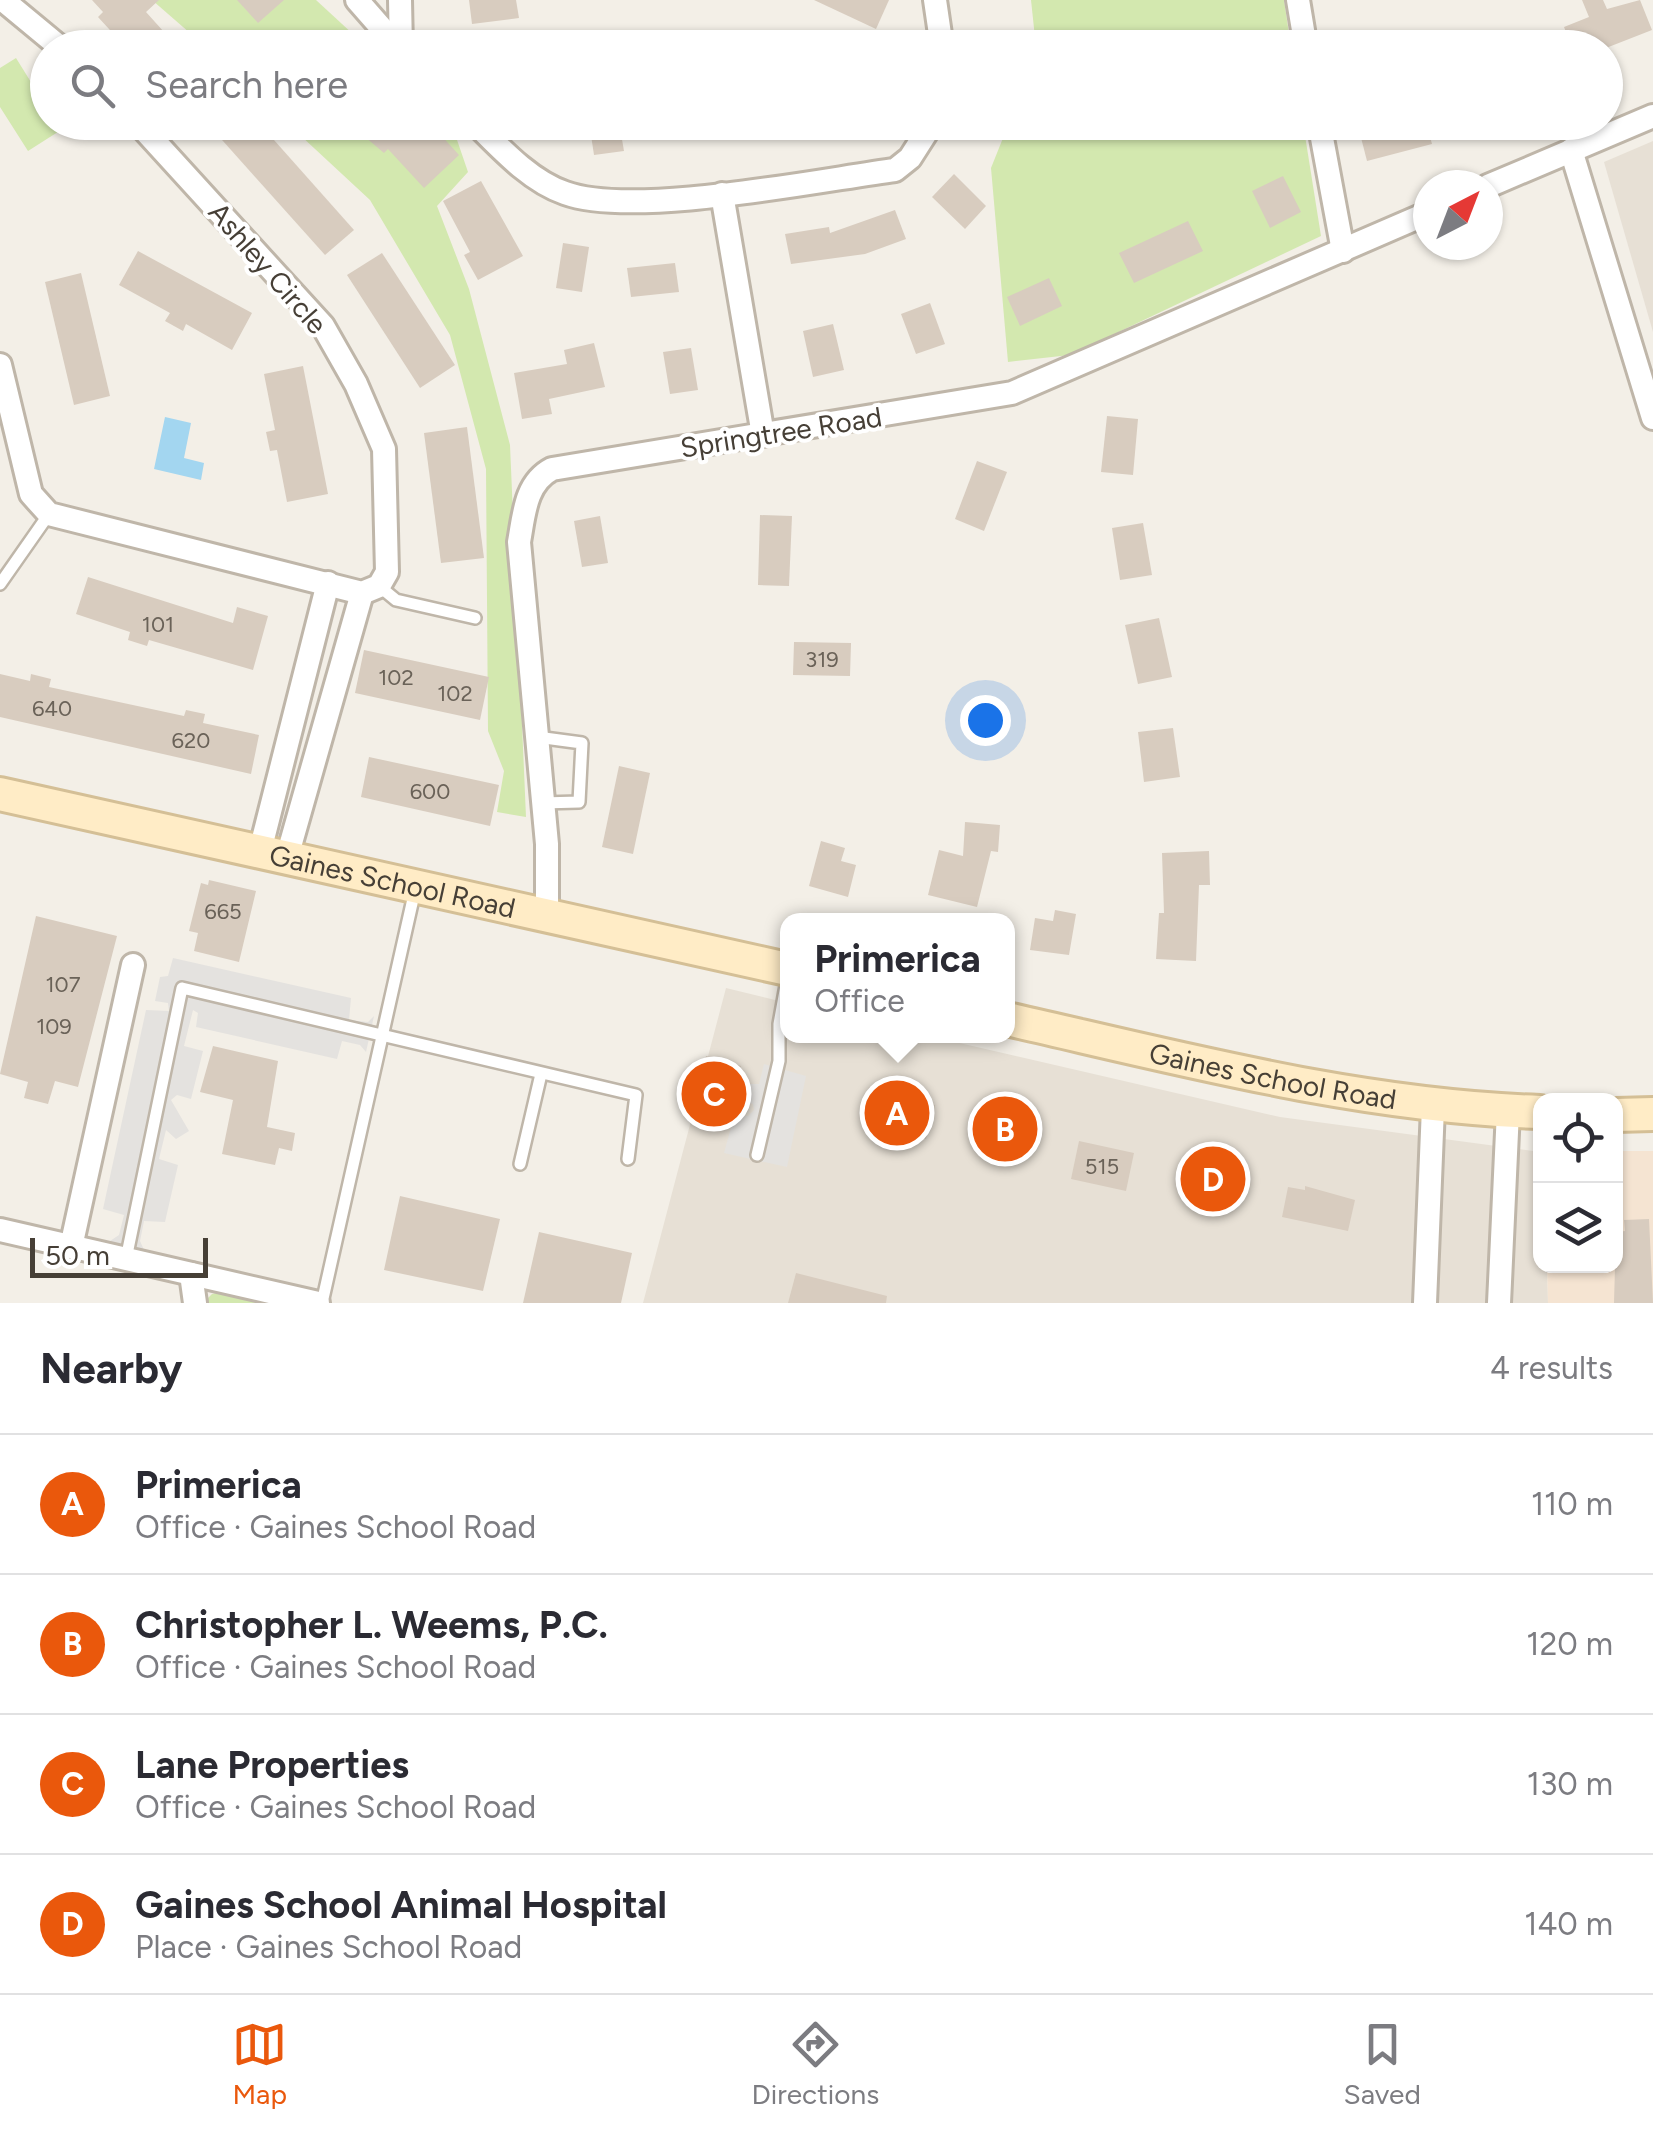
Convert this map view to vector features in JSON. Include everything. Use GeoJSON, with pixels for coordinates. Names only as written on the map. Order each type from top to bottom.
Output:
{"type":"FeatureCollection","features":[{"type":"Feature","properties":{"kind":"main road","name":"Gaines School Road"},"geometry":{"type":"LineString","coordinates":[[0,794],[547,912],[780,967]]}},
{"type":"Feature","properties":{"kind":"main road","name":"Gaines School Road"},"geometry":{"type":"LineString","coordinates":[[1015,1021],[1243,1073],[1432,1107],[1533,1112]]}},
{"type":"Feature","properties":{"kind":"main road"},"geometry":{"type":"LineString","coordinates":[[1623,1114],[1653,1114]]}},
{"type":"Feature","properties":{"kind":"street"},"geometry":{"type":"LineString","coordinates":[[2,0],[39,30]]}},
{"type":"Feature","properties":{"kind":"street"},"geometry":{"type":"LineString","coordinates":[[357,0],[384,30]]}},
{"type":"Feature","properties":{"kind":"street"},"geometry":{"type":"LineString","coordinates":[[400,0],[400,30]]}},
{"type":"Feature","properties":{"kind":"street"},"geometry":{"type":"LineString","coordinates":[[935,0],[939,30]]}},
{"type":"Feature","properties":{"kind":"street"},"geometry":{"type":"LineString","coordinates":[[1298,0],[1303,30]]}},
{"type":"Feature","properties":{"kind":"street"},"geometry":{"type":"LineString","coordinates":[[1623,128],[1653,116]]}},
{"type":"Feature","properties":{"kind":"street","name":"Ashley Circle"},"geometry":{"type":"LineString","coordinates":[[154,140],[323,326],[356,384],[384,450],[390,558],[370,589],[273,854]]}},
{"type":"Feature","properties":{"kind":"street"},"geometry":{"type":"LineString","coordinates":[[492,140],[515,162],[564,194],[612,201],[722,194],[895,170],[910,158],[922,140]]}},
{"type":"Feature","properties":{"kind":"street"},"geometry":{"type":"LineString","coordinates":[[1322,140],[1343,251]]}},
{"type":"Feature","properties":{"kind":"street"},"geometry":{"type":"LineString","coordinates":[[1503,179],[1594,140]]}},
{"type":"Feature","properties":{"kind":"street"},"geometry":{"type":"LineString","coordinates":[[1570,150],[1653,418]]}},
{"type":"Feature","properties":{"kind":"street"},"geometry":{"type":"LineString","coordinates":[[722,194],[762,435]]}},
{"type":"Feature","properties":{"kind":"street","name":"Springtree Road"},"geometry":{"type":"LineString","coordinates":[[547,912],[542,803],[519,542],[527,500],[539,476],[552,469],[1012,393],[1413,220]]}},
{"type":"Feature","properties":{"kind":"street"},"geometry":{"type":"LineString","coordinates":[[0,366],[32,494],[49,514],[328,584],[370,589]]}},
{"type":"Feature","properties":{"kind":"street"},"geometry":{"type":"LineString","coordinates":[[273,854],[328,584]]}},
{"type":"Feature","properties":{"kind":"street"},"geometry":{"type":"LineString","coordinates":[[71,1247],[132,965]]}},
{"type":"Feature","properties":{"kind":"street"},"geometry":{"type":"LineString","coordinates":[[1425,1303],[1432,1107]]}},
{"type":"Feature","properties":{"kind":"street"},"geometry":{"type":"LineString","coordinates":[[1499,1303],[1508,1111]]}},
{"type":"Feature","properties":{"kind":"street"},"geometry":{"type":"LineString","coordinates":[[0,1230],[320,1303]]}},
{"type":"Feature","properties":{"kind":"street"},"geometry":{"type":"LineString","coordinates":[[191,1274],[195,1303]]}},
{"type":"Feature","properties":{"kind":"lane"},"geometry":{"type":"LineString","coordinates":[[0,584],[49,514]]}},
{"type":"Feature","properties":{"kind":"lane"},"geometry":{"type":"LineString","coordinates":[[370,589],[396,600],[476,618]]}},
{"type":"Feature","properties":{"kind":"lane"},"geometry":{"type":"LineString","coordinates":[[535,736],[582,744],[580,802],[542,803]]}},
{"type":"Feature","properties":{"kind":"lane"},"geometry":{"type":"LineString","coordinates":[[320,1303],[416,886]]}},
{"type":"Feature","properties":{"kind":"lane"},"geometry":{"type":"LineString","coordinates":[[126,1259],[182,988],[636,1095],[628,1159]]}},
{"type":"Feature","properties":{"kind":"lane"},"geometry":{"type":"LineString","coordinates":[[757,1155],[779,1061],[780,1018]]}},
{"type":"Feature","properties":{"kind":"lane"},"geometry":{"type":"LineString","coordinates":[[520,1164],[541,1074]]}},
{"type":"Feature","properties":{"kind":"shaded area"},"geometry":{"type":"Polygon","coordinates":[[[1653,141],[1653,332],[1604,162],[1653,141]]]}},
{"type":"Feature","properties":{"kind":"shaded area"},"geometry":{"type":"Polygon","coordinates":[[[173,958],[351,998],[349,1020],[368,1022],[374,1016],[366,1052],[360,1045],[342,1041],[337,1059],[196,1027],[198,1013],[193,1010],[184,1046],[203,1051],[191,1099],[177,1095],[171,1100],[189,1131],[176,1139],[166,1130],[159,1159],[178,1165],[165,1222],[144,1221],[140,1241],[145,1252],[107,1243],[119,1235],[124,1215],[103,1209],[146,1010],[169,1011],[168,1003],[155,1001],[160,977],[168,976],[173,958]]]}},
{"type":"Feature","properties":{"kind":"shaded area"},"geometry":{"type":"Polygon","coordinates":[[[726,988],[780,1001],[780,1043],[959,1043],[1280,1117],[1533,1151],[1533,1273],[1547,1273],[1548,1303],[643,1303],[726,988]]]}},
{"type":"Feature","properties":{"kind":"shaded area"},"geometry":{"type":"Polygon","coordinates":[[[764,1064],[806,1076],[787,1167],[724,1153],[735,1113],[748,1116],[754,1110],[753,1104],[736,1100],[741,1084],[759,1084],[764,1064]]]}},
{"type":"Feature","properties":{"kind":"shaded area"},"geometry":{"type":"Polygon","coordinates":[[[1623,1151],[1653,1151],[1653,1303],[1548,1303],[1547,1273],[1623,1273],[1623,1151]]]}},
{"type":"Feature","properties":{"kind":"green space"},"geometry":{"type":"Polygon","coordinates":[[[152,0],[316,0],[349,30],[186,30],[152,0]]]}},
{"type":"Feature","properties":{"kind":"green space"},"geometry":{"type":"Polygon","coordinates":[[[1031,0],[1284,0],[1288,30],[1034,30],[1031,0]]]}},
{"type":"Feature","properties":{"kind":"green space"},"geometry":{"type":"Polygon","coordinates":[[[16,58],[30,81],[30,140],[45,140],[28,151],[0,107],[0,68],[16,58]]]}},
{"type":"Feature","properties":{"kind":"green space"},"geometry":{"type":"Polygon","coordinates":[[[305,140],[457,140],[468,172],[437,206],[469,289],[510,445],[526,817],[497,812],[504,771],[488,731],[486,469],[450,335],[370,200],[305,140]]]}},
{"type":"Feature","properties":{"kind":"green space"},"geometry":{"type":"Polygon","coordinates":[[[1002,140],[1306,140],[1321,236],[1070,355],[1008,362],[991,168],[1002,140]]]}},
{"type":"Feature","properties":{"kind":"green space"},"geometry":{"type":"Polygon","coordinates":[[[222,1292],[269,1303],[203,1303],[212,1294],[222,1292]]]}},
{"type":"Feature","properties":{"kind":"water"},"geometry":{"type":"Polygon","coordinates":[[[165,417],[191,423],[184,458],[204,463],[201,480],[154,469],[165,417]]]}},
{"type":"Feature","properties":{"kind":"building"},"geometry":{"type":"Polygon","coordinates":[[[92,0],[159,0],[146,12],[162,30],[110,30],[98,17],[103,12],[92,0]]]}},
{"type":"Feature","properties":{"kind":"building"},"geometry":{"type":"Polygon","coordinates":[[[237,0],[284,0],[258,23],[237,0]]]}},
{"type":"Feature","properties":{"kind":"building"},"geometry":{"type":"Polygon","coordinates":[[[469,0],[516,0],[519,18],[472,24],[469,0]]]}},
{"type":"Feature","properties":{"kind":"building"},"geometry":{"type":"Polygon","coordinates":[[[814,0],[889,0],[876,29],[814,0]]]}},
{"type":"Feature","properties":{"kind":"building"},"geometry":{"type":"Polygon","coordinates":[[[1582,0],[1603,0],[1607,9],[1640,0],[1652,30],[1623,41],[1623,30],[1565,30],[1564,27],[1589,17],[1582,0]]]}},
{"type":"Feature","properties":{"kind":"building"},"geometry":{"type":"Polygon","coordinates":[[[222,140],[274,140],[354,230],[325,255],[222,140]]]}},
{"type":"Feature","properties":{"kind":"building"},"geometry":{"type":"Polygon","coordinates":[[[369,140],[445,140],[459,155],[424,188],[388,149],[384,153],[369,140]]]}},
{"type":"Feature","properties":{"kind":"building"},"geometry":{"type":"Polygon","coordinates":[[[592,140],[622,140],[624,151],[594,155],[592,140]]]}},
{"type":"Feature","properties":{"kind":"building"},"geometry":{"type":"Polygon","coordinates":[[[1362,140],[1431,140],[1432,144],[1367,161],[1362,140]]]}},
{"type":"Feature","properties":{"kind":"building"},"geometry":{"type":"Polygon","coordinates":[[[954,174],[986,206],[965,229],[932,197],[954,174]]]}},
{"type":"Feature","properties":{"kind":"building"},"geometry":{"type":"Polygon","coordinates":[[[1283,176],[1301,212],[1270,228],[1252,191],[1283,176]]]}},
{"type":"Feature","properties":{"kind":"building"},"geometry":{"type":"Polygon","coordinates":[[[481,181],[523,256],[478,280],[464,255],[470,252],[443,201],[481,181]]]}},
{"type":"Feature","properties":{"kind":"building"},"geometry":{"type":"Polygon","coordinates":[[[895,210],[906,239],[865,254],[791,264],[785,234],[829,227],[830,233],[895,210]]]}},
{"type":"Feature","properties":{"kind":"building"},"geometry":{"type":"Polygon","coordinates":[[[1188,221],[1203,251],[1134,283],[1119,253],[1188,221]]]}},
{"type":"Feature","properties":{"kind":"building"},"geometry":{"type":"Polygon","coordinates":[[[563,243],[589,247],[582,292],[556,288],[563,243]]]}},
{"type":"Feature","properties":{"kind":"building"},"geometry":{"type":"Polygon","coordinates":[[[138,251],[252,313],[232,350],[186,324],[183,331],[165,321],[170,313],[119,285],[138,251]]]}},
{"type":"Feature","properties":{"kind":"building"},"geometry":{"type":"Polygon","coordinates":[[[382,253],[455,365],[420,388],[347,275],[382,253]]]}},
{"type":"Feature","properties":{"kind":"building"},"geometry":{"type":"Polygon","coordinates":[[[675,263],[679,292],[631,297],[627,268],[675,263]]]}},
{"type":"Feature","properties":{"kind":"building"},"geometry":{"type":"Polygon","coordinates":[[[81,273],[110,396],[74,405],[45,282],[81,273]]]}},
{"type":"Feature","properties":{"kind":"building"},"geometry":{"type":"Polygon","coordinates":[[[1049,278],[1062,306],[1020,326],[1007,297],[1049,278]]]}},
{"type":"Feature","properties":{"kind":"building"},"geometry":{"type":"Polygon","coordinates":[[[930,303],[945,344],[916,354],[901,314],[930,303]]]}},
{"type":"Feature","properties":{"kind":"building"},"geometry":{"type":"Polygon","coordinates":[[[833,324],[844,370],[813,377],[803,331],[833,324]]]}},
{"type":"Feature","properties":{"kind":"building"},"geometry":{"type":"Polygon","coordinates":[[[594,343],[605,387],[549,399],[552,414],[522,419],[514,373],[567,364],[564,350],[594,343]]]}},
{"type":"Feature","properties":{"kind":"building"},"geometry":{"type":"Polygon","coordinates":[[[691,348],[698,390],[670,394],[663,352],[691,348]]]}},
{"type":"Feature","properties":{"kind":"building"},"geometry":{"type":"Polygon","coordinates":[[[303,366],[328,494],[287,502],[277,450],[270,451],[266,432],[275,430],[264,374],[303,366]]]}},
{"type":"Feature","properties":{"kind":"building"},"geometry":{"type":"Polygon","coordinates":[[[1107,416],[1138,419],[1133,475],[1101,472],[1107,416]]]}},
{"type":"Feature","properties":{"kind":"building"},"geometry":{"type":"Polygon","coordinates":[[[467,427],[484,558],[441,563],[424,433],[467,427]]]}},
{"type":"Feature","properties":{"kind":"building"},"geometry":{"type":"Polygon","coordinates":[[[977,461],[1007,472],[984,531],[955,519],[977,461]]]}},
{"type":"Feature","properties":{"kind":"building"},"geometry":{"type":"Polygon","coordinates":[[[760,515],[792,516],[789,586],[758,585],[760,515]]]}},
{"type":"Feature","properties":{"kind":"building"},"geometry":{"type":"Polygon","coordinates":[[[600,516],[608,563],[582,567],[574,521],[600,516]]]}},
{"type":"Feature","properties":{"kind":"building"},"geometry":{"type":"Polygon","coordinates":[[[1143,523],[1152,575],[1120,580],[1112,528],[1143,523]]]}},
{"type":"Feature","properties":{"kind":"building"},"geometry":{"type":"Polygon","coordinates":[[[88,577],[233,623],[237,607],[268,616],[253,670],[149,640],[147,646],[128,640],[130,632],[76,614],[88,577]]]}},
{"type":"Feature","properties":{"kind":"building"},"geometry":{"type":"Polygon","coordinates":[[[1159,618],[1172,677],[1138,684],[1125,625],[1159,618]]]}},
{"type":"Feature","properties":{"kind":"building"},"geometry":{"type":"Polygon","coordinates":[[[794,642],[851,643],[850,676],[793,675],[794,642]]]}},
{"type":"Feature","properties":{"kind":"building"},"geometry":{"type":"Polygon","coordinates":[[[364,650],[489,677],[480,720],[355,693],[364,650]]]}},
{"type":"Feature","properties":{"kind":"building"},"geometry":{"type":"Polygon","coordinates":[[[0,674],[30,681],[31,674],[51,679],[49,687],[184,716],[186,710],[205,714],[203,723],[259,735],[251,774],[0,717],[0,674]]]}},
{"type":"Feature","properties":{"kind":"building"},"geometry":{"type":"Polygon","coordinates":[[[1173,728],[1180,777],[1144,782],[1138,732],[1173,728]]]}},
{"type":"Feature","properties":{"kind":"building"},"geometry":{"type":"Polygon","coordinates":[[[369,757],[499,785],[490,826],[361,797],[369,757]]]}},
{"type":"Feature","properties":{"kind":"building"},"geometry":{"type":"Polygon","coordinates":[[[619,766],[650,773],[633,854],[602,847],[619,766]]]}},
{"type":"Feature","properties":{"kind":"building"},"geometry":{"type":"Polygon","coordinates":[[[965,822],[1000,825],[998,852],[991,851],[977,907],[928,895],[939,850],[963,856],[965,822]]]}},
{"type":"Feature","properties":{"kind":"building"},"geometry":{"type":"Polygon","coordinates":[[[821,841],[845,848],[841,861],[856,865],[848,897],[809,886],[821,841]]]}},
{"type":"Feature","properties":{"kind":"building"},"geometry":{"type":"Polygon","coordinates":[[[1209,851],[1210,885],[1199,885],[1196,961],[1156,959],[1159,913],[1164,913],[1162,853],[1209,851]]]}},
{"type":"Feature","properties":{"kind":"building"},"geometry":{"type":"Polygon","coordinates":[[[209,880],[256,891],[239,962],[194,951],[198,933],[189,931],[201,883],[208,885],[209,880]]]}},
{"type":"Feature","properties":{"kind":"building"},"geometry":{"type":"Polygon","coordinates":[[[1055,910],[1076,914],[1069,955],[1030,950],[1035,918],[1053,921],[1055,910]]]}},
{"type":"Feature","properties":{"kind":"building"},"geometry":{"type":"Polygon","coordinates":[[[36,916],[117,936],[78,1087],[55,1081],[48,1104],[24,1098],[28,1082],[0,1074],[36,916]]]}},
{"type":"Feature","properties":{"kind":"building"},"geometry":{"type":"Polygon","coordinates":[[[213,1046],[278,1061],[267,1127],[295,1133],[292,1151],[279,1148],[275,1165],[222,1154],[233,1100],[200,1092],[213,1046]]]}},
{"type":"Feature","properties":{"kind":"building"},"geometry":{"type":"Polygon","coordinates":[[[706,1056],[741,1066],[728,1115],[693,1106],[706,1056]]]}},
{"type":"Feature","properties":{"kind":"building"},"geometry":{"type":"Polygon","coordinates":[[[869,1087],[935,1105],[926,1139],[860,1121],[869,1087]]]}},
{"type":"Feature","properties":{"kind":"building"},"geometry":{"type":"Polygon","coordinates":[[[978,1105],[1040,1120],[1032,1153],[970,1139],[978,1105]]]}},
{"type":"Feature","properties":{"kind":"building"},"geometry":{"type":"Polygon","coordinates":[[[1079,1141],[1134,1153],[1126,1191],[1071,1179],[1079,1141]]]}},
{"type":"Feature","properties":{"kind":"building"},"geometry":{"type":"Polygon","coordinates":[[[1185,1155],[1248,1170],[1241,1203],[1178,1188],[1185,1155]]]}},
{"type":"Feature","properties":{"kind":"building"},"geometry":{"type":"Polygon","coordinates":[[[1305,1186],[1355,1200],[1348,1231],[1282,1217],[1288,1187],[1305,1190],[1305,1186]]]}},
{"type":"Feature","properties":{"kind":"building"},"geometry":{"type":"Polygon","coordinates":[[[400,1196],[500,1219],[483,1291],[384,1270],[400,1196]]]}},
{"type":"Feature","properties":{"kind":"building"},"geometry":{"type":"Polygon","coordinates":[[[1649,1219],[1653,1303],[1614,1303],[1615,1273],[1623,1273],[1624,1220],[1649,1219]]]}},
{"type":"Feature","properties":{"kind":"building"},"geometry":{"type":"Polygon","coordinates":[[[539,1232],[632,1253],[621,1303],[523,1303],[539,1232]]]}},
{"type":"Feature","properties":{"kind":"building"},"geometry":{"type":"Polygon","coordinates":[[[796,1273],[887,1296],[886,1303],[788,1303],[796,1273]]]}},
{"type":"Feature","properties":{"kind":"place","name":"Lane Properties"},"geometry":{"type":"Point","coordinates":[714,1094]}},
{"type":"Feature","properties":{"kind":"place","name":"Primerica"},"geometry":{"type":"Point","coordinates":[897,1113]}},
{"type":"Feature","properties":{"kind":"place","name":"Christopher L. Weems, P.C."},"geometry":{"type":"Point","coordinates":[1005,1129]}},
{"type":"Feature","properties":{"kind":"place","name":"Gaines School Animal Hospital"},"geometry":{"type":"Point","coordinates":[1213,1179]}}]}
